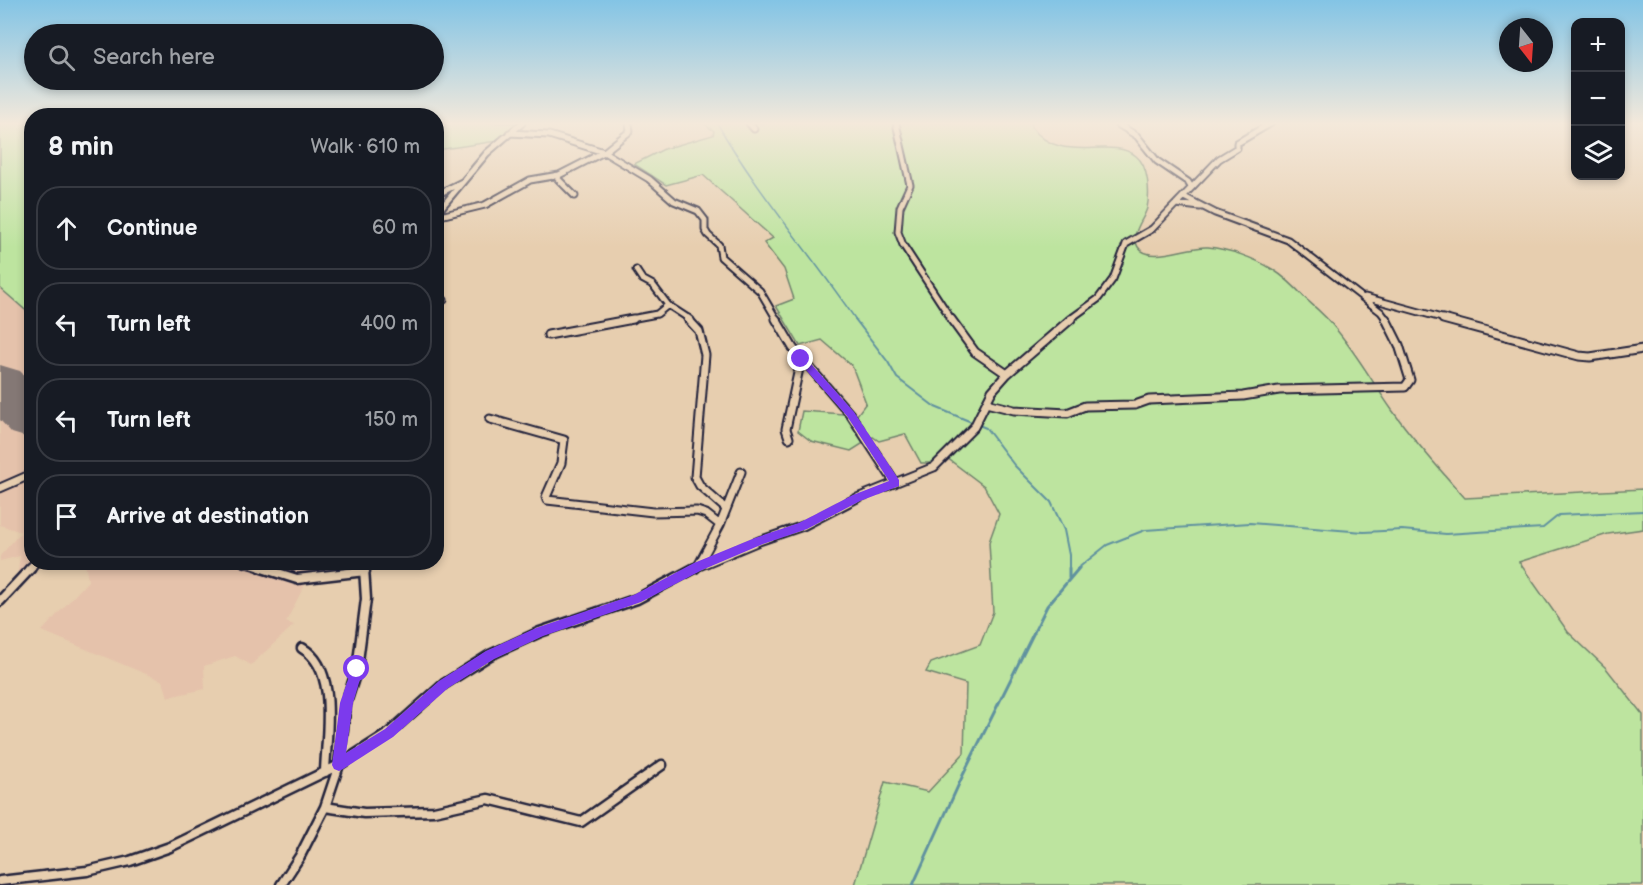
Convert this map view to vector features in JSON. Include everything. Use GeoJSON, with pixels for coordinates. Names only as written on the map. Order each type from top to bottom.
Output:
{"type":"FeatureCollection","features":[{"type":"Feature","properties":{"kind":"street"},"geometry":{"type":"LineString","coordinates":[[444,206],[478,164]]}},
{"type":"Feature","properties":{"kind":"street"},"geometry":{"type":"LineString","coordinates":[[444,214],[485,205],[530,180],[559,175],[580,164]]}},
{"type":"Feature","properties":{"kind":"street"},"geometry":{"type":"LineString","coordinates":[[622,164],[649,178],[674,201],[693,208],[702,215],[708,235],[719,245],[721,257],[760,291],[777,324],[801,359],[850,414],[895,483]]}},
{"type":"Feature","properties":{"kind":"street"},"geometry":{"type":"LineString","coordinates":[[905,164],[910,185],[900,207],[898,232],[903,245],[945,311],[975,352],[1007,374]]}},
{"type":"Feature","properties":{"kind":"street"},"geometry":{"type":"LineString","coordinates":[[1162,164],[1188,182],[1191,187]]}},
{"type":"Feature","properties":{"kind":"street"},"geometry":{"type":"LineString","coordinates":[[0,882],[55,878],[163,851],[339,765],[389,733],[444,684],[484,659],[540,632],[637,599],[698,566],[803,526],[856,498],[934,466],[974,427],[996,385],[1058,328],[1098,298],[1113,279],[1126,244],[1152,229],[1214,164]]}},
{"type":"Feature","properties":{"kind":"street"},"geometry":{"type":"LineString","coordinates":[[559,175],[558,179],[575,196]]}},
{"type":"Feature","properties":{"kind":"street"},"geometry":{"type":"LineString","coordinates":[[444,191],[466,179]]}},
{"type":"Feature","properties":{"kind":"street"},"geometry":{"type":"LineString","coordinates":[[986,403],[1014,411],[1067,413],[1085,406],[1135,405],[1149,400],[1245,396],[1279,390],[1405,387],[1410,380],[1392,328],[1381,312],[1287,240],[1202,207],[1184,197]]}},
{"type":"Feature","properties":{"kind":"street"},"geometry":{"type":"LineString","coordinates":[[1176,204],[1202,207]]}},
{"type":"Feature","properties":{"kind":"street"},"geometry":{"type":"LineString","coordinates":[[636,270],[642,279],[653,285],[668,305],[692,321],[699,331],[705,355],[695,477],[700,486],[726,509]]}},
{"type":"Feature","properties":{"kind":"street"},"geometry":{"type":"LineString","coordinates":[[1359,296],[1579,356],[1590,357],[1643,349]]}},
{"type":"Feature","properties":{"kind":"street"},"geometry":{"type":"LineString","coordinates":[[548,335],[657,314],[668,305]]}},
{"type":"Feature","properties":{"kind":"street"},"geometry":{"type":"LineString","coordinates":[[789,438],[786,429],[801,359]]}},
{"type":"Feature","properties":{"kind":"street"},"geometry":{"type":"LineString","coordinates":[[490,420],[564,440],[561,463],[546,497],[547,500],[653,512],[697,511],[706,514],[720,525]]}},
{"type":"Feature","properties":{"kind":"street"},"geometry":{"type":"LineString","coordinates":[[698,566],[720,525],[741,472]]}},
{"type":"Feature","properties":{"kind":"street"},"geometry":{"type":"LineString","coordinates":[[0,488],[24,478]]}},
{"type":"Feature","properties":{"kind":"street"},"geometry":{"type":"LineString","coordinates":[[0,601],[29,570]]}},
{"type":"Feature","properties":{"kind":"street"},"geometry":{"type":"LineString","coordinates":[[268,570],[297,579],[344,570]]}},
{"type":"Feature","properties":{"kind":"street"},"geometry":{"type":"LineString","coordinates":[[281,885],[300,856],[325,807],[339,765],[346,703],[357,669],[366,599],[365,570]]}},
{"type":"Feature","properties":{"kind":"street"},"geometry":{"type":"LineString","coordinates":[[302,648],[314,654],[325,676],[327,690],[325,772]]}},
{"type":"Feature","properties":{"kind":"street"},"geometry":{"type":"LineString","coordinates":[[325,807],[364,813],[434,811],[488,800],[582,822],[662,765]]}},
{"type":"Feature","properties":{"kind":"shaded area"},"geometry":{"type":"Polygon","coordinates":[[[0,288],[24,309],[24,570],[32,570],[29,579],[17,577],[20,556],[0,561],[0,556],[21,532],[0,525],[0,288]]]}},
{"type":"Feature","properties":{"kind":"shaded area"},"geometry":{"type":"Polygon","coordinates":[[[86,570],[312,570],[286,622],[294,625],[251,665],[235,656],[204,666],[205,689],[168,697],[163,681],[42,631],[88,581],[86,570]]]}},
{"type":"Feature","properties":{"kind":"green space"},"geometry":{"type":"Polygon","coordinates":[[[0,164],[24,164],[24,309],[0,288],[0,164]]]}},
{"type":"Feature","properties":{"kind":"green space"},"geometry":{"type":"Polygon","coordinates":[[[634,164],[1143,164],[1148,180],[1148,195],[1147,208],[1135,237],[1138,247],[1151,254],[1200,247],[1216,248],[1249,258],[1281,276],[1332,324],[1351,348],[1400,422],[1465,498],[1643,489],[1643,529],[1608,534],[1519,562],[1568,632],[1606,668],[1643,715],[1643,885],[855,885],[885,782],[928,792],[964,753],[966,684],[926,672],[931,663],[980,645],[993,612],[989,542],[999,514],[984,486],[943,455],[932,463],[921,463],[905,434],[879,441],[873,437],[851,451],[811,441],[798,431],[802,411],[857,415],[866,403],[852,366],[822,340],[800,346],[776,306],[794,299],[784,269],[764,243],[773,238],[703,175],[666,185],[634,164]]]}},
{"type":"Feature","properties":{"kind":"waterway"},"geometry":{"type":"LineString","coordinates":[[743,164],[856,320]]}},
{"type":"Feature","properties":{"kind":"waterway"},"geometry":{"type":"LineString","coordinates":[[855,319],[888,362],[897,378],[935,407],[986,428],[1014,465],[1051,502],[1064,530],[1069,555],[1069,578]]}},
{"type":"Feature","properties":{"kind":"waterway"},"geometry":{"type":"LineString","coordinates":[[1077,569],[1107,545],[1145,530],[1250,523],[1364,532],[1402,530],[1446,534],[1543,528],[1559,515],[1643,511]]}},
{"type":"Feature","properties":{"kind":"waterway"},"geometry":{"type":"LineString","coordinates":[[913,885],[963,775],[1047,606],[1079,568]]}},
{"type":"Feature","properties":{"kind":"runway"},"geometry":{"type":"LineString","coordinates":[[0,385],[24,410]]}},
{"type":"Feature","properties":{"kind":"route"},"geometry":{"type":"LineString","coordinates":[[357,669],[346,703],[339,765],[389,733],[444,684],[490,655],[540,632],[637,599],[698,566],[732,551],[803,526],[856,498],[895,483],[850,414],[801,359]]}}]}
